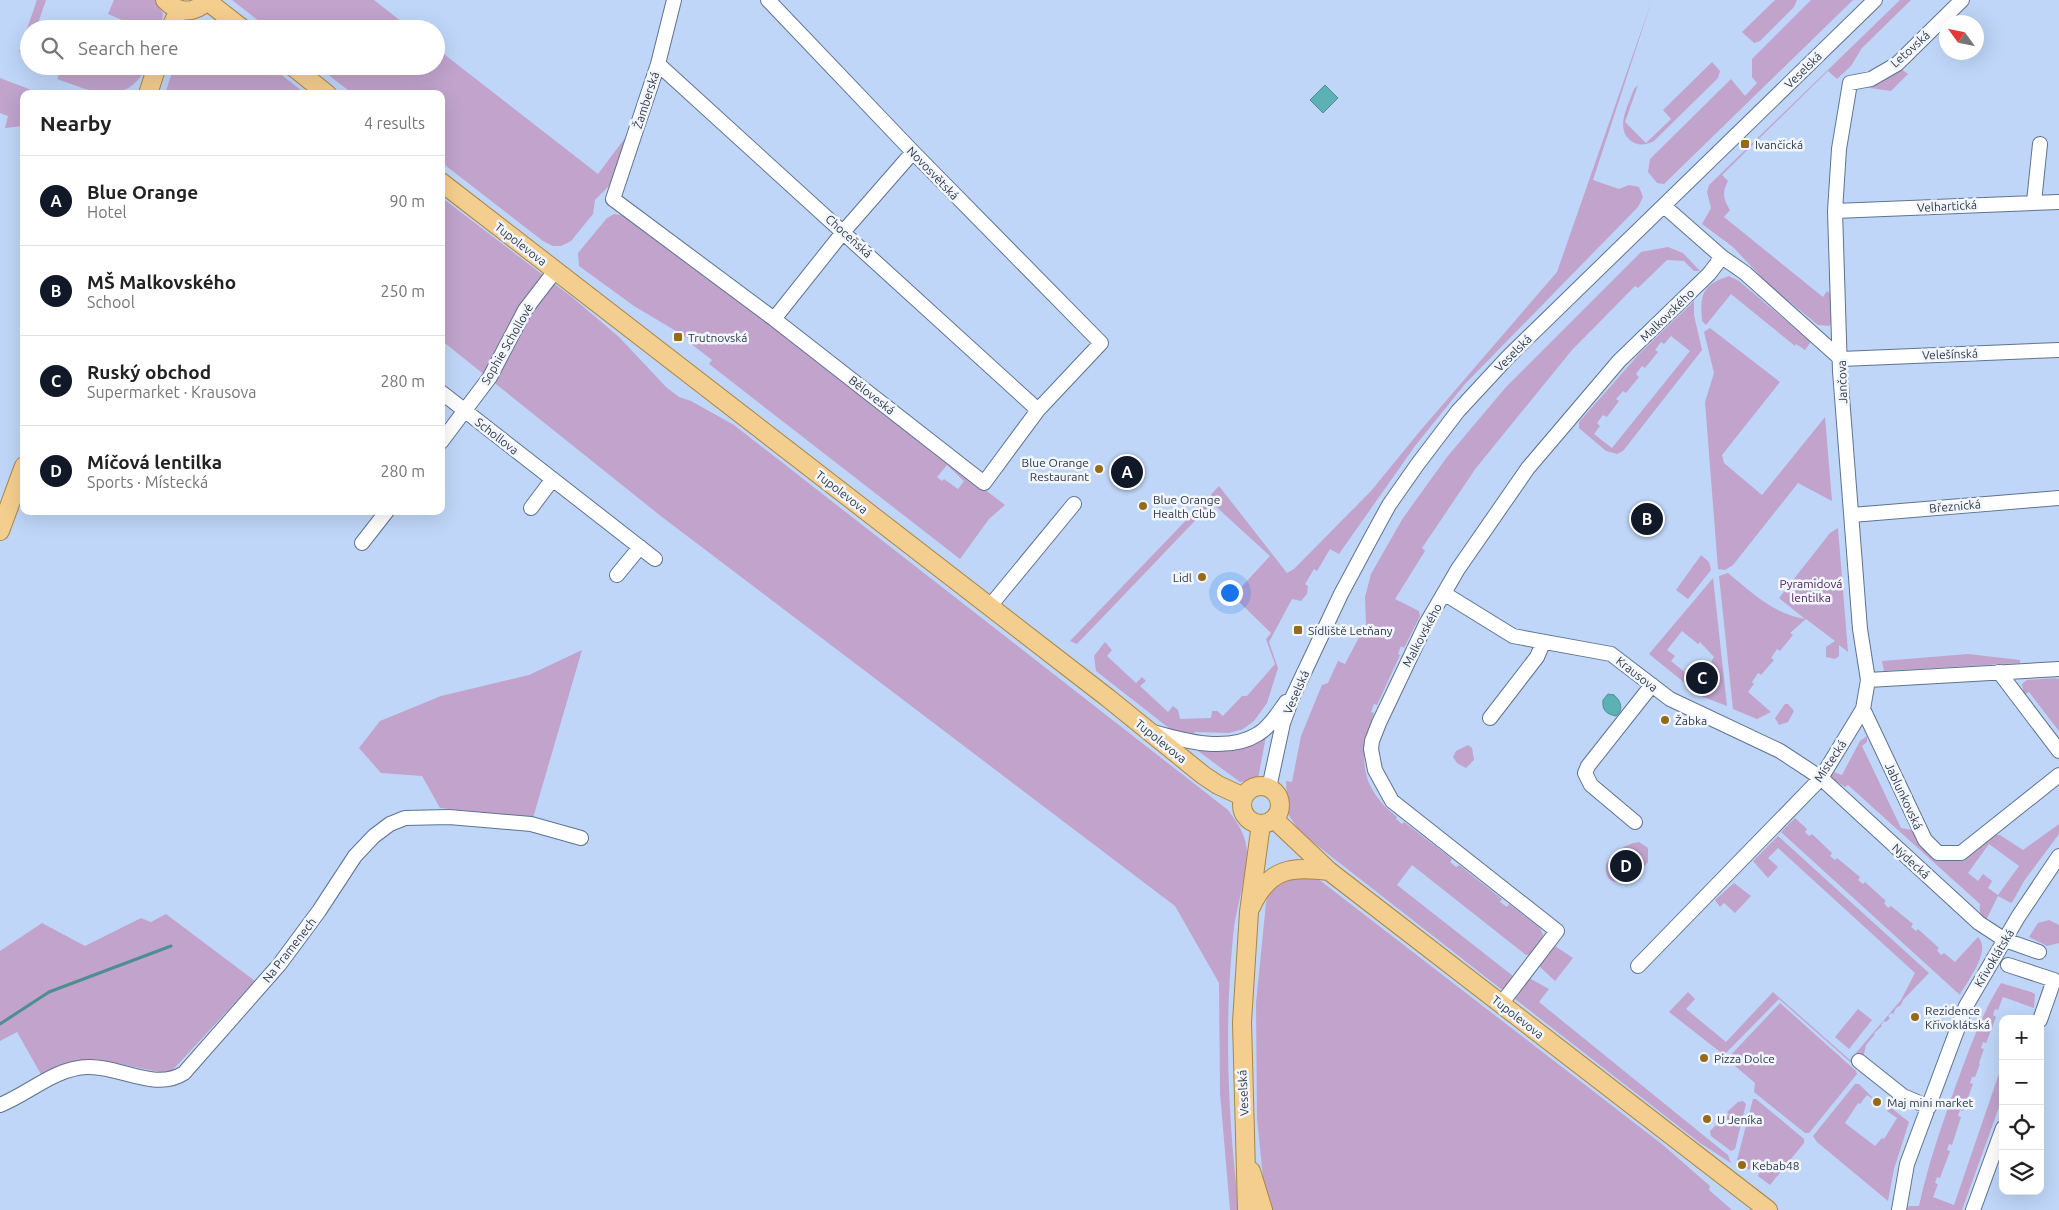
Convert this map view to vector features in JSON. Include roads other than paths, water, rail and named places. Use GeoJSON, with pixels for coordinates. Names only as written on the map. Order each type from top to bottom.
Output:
{"type":"FeatureCollection","features":[{"type":"Feature","properties":{"kind":"main road"},"geometry":{"type":"LineString","coordinates":[[171,20],[172,5],[195,9],[208,1],[232,20]]}},
{"type":"Feature","properties":{"kind":"main road"},"geometry":{"type":"LineString","coordinates":[[149,90],[155,75]]}},
{"type":"Feature","properties":{"kind":"main road"},"geometry":{"type":"LineString","coordinates":[[303,75],[322,90]]}},
{"type":"Feature","properties":{"kind":"main road","name":"Tupolevova"},"geometry":{"type":"LineString","coordinates":[[445,185],[990,606],[1203,775],[1218,785],[1244,797]]}},
{"type":"Feature","properties":{"kind":"main road"},"geometry":{"type":"LineString","coordinates":[[0,531],[20,477]]}},
{"type":"Feature","properties":{"kind":"main road"},"geometry":{"type":"LineString","coordinates":[[1203,775],[1229,804],[1246,828],[1254,872]]}},
{"type":"Feature","properties":{"kind":"main road"},"geometry":{"type":"LineString","coordinates":[[1254,787],[1269,788],[1277,795],[1280,809],[1267,821],[1253,822],[1245,815],[1243,808],[1244,797],[1254,787]]}},
{"type":"Feature","properties":{"kind":"main road","name":"Tupolevova"},"geometry":{"type":"LineString","coordinates":[[1267,821],[1768,1210]]}},
{"type":"Feature","properties":{"kind":"main road","name":"Veselská"},"geometry":{"type":"LineString","coordinates":[[1247,1210],[1241,1059],[1249,912],[1254,872],[1267,821]]}},
{"type":"Feature","properties":{"kind":"main road"},"geometry":{"type":"LineString","coordinates":[[1249,912],[1264,887],[1277,875],[1294,868],[1329,871]]}},
{"type":"Feature","properties":{"kind":"main road","name":"Veselská"},"geometry":{"type":"LineString","coordinates":[[1246,1154],[1263,1210]]}},
{"type":"Feature","properties":{"kind":"street","name":"Žamberská"},"geometry":{"type":"LineString","coordinates":[[613,199],[658,64],[674,0]]}},
{"type":"Feature","properties":{"kind":"street","name":"Novosvětská"},"geometry":{"type":"LineString","coordinates":[[768,0],[913,152],[1101,343]]}},
{"type":"Feature","properties":{"kind":"street","name":"Veselská"},"geometry":{"type":"LineString","coordinates":[[1269,788],[1283,722],[1298,685],[1341,594],[1389,505],[1458,411],[1509,356],[1875,0]]}},
{"type":"Feature","properties":{"kind":"street","name":"Letovská"},"geometry":{"type":"LineString","coordinates":[[1850,83],[1871,80],[1898,64],[1962,0]]}},
{"type":"Feature","properties":{"kind":"street","name":"Choceňská"},"geometry":{"type":"LineString","coordinates":[[658,64],[844,231],[1038,410]]}},
{"type":"Feature","properties":{"kind":"street","name":"Jančova"},"geometry":{"type":"LineString","coordinates":[[1850,83],[1839,149],[1835,211],[1841,359],[1860,629],[1868,680]]}},
{"type":"Feature","properties":{"kind":"street"},"geometry":{"type":"LineString","coordinates":[[2034,202],[2040,144]]}},
{"type":"Feature","properties":{"kind":"street"},"geometry":{"type":"LineString","coordinates":[[774,318],[844,231],[913,152]]}},
{"type":"Feature","properties":{"kind":"street","name":"Běloveská"},"geometry":{"type":"LineString","coordinates":[[613,199],[774,318],[984,483],[1038,410],[1101,343]]}},
{"type":"Feature","properties":{"kind":"street","name":"Velhartická"},"geometry":{"type":"LineString","coordinates":[[1835,211],[2059,202]]}},
{"type":"Feature","properties":{"kind":"street"},"geometry":{"type":"LineString","coordinates":[[1664,206],[1722,257],[1746,273],[1841,359]]}},
{"type":"Feature","properties":{"kind":"street","name":"Malkovského"},"geometry":{"type":"LineString","coordinates":[[1501,1004],[1557,931],[1392,801],[1379,781],[1372,758],[1372,741],[1426,624],[1458,569],[1528,468],[1619,361],[1708,274],[1722,257]]}},
{"type":"Feature","properties":{"kind":"street","name":"Sophie Schollové"},"geometry":{"type":"LineString","coordinates":[[445,437],[490,377],[525,310],[555,271]]}},
{"type":"Feature","properties":{"kind":"street","name":"Velešínská"},"geometry":{"type":"LineString","coordinates":[[1841,359],[2059,350]]}},
{"type":"Feature","properties":{"kind":"street","name":"Schollova"},"geometry":{"type":"LineString","coordinates":[[445,395],[656,559]]}},
{"type":"Feature","properties":{"kind":"street"},"geometry":{"type":"LineString","coordinates":[[531,508],[552,480]]}},
{"type":"Feature","properties":{"kind":"street","name":"Březnická"},"geometry":{"type":"LineString","coordinates":[[1852,515],[2059,498]]}},
{"type":"Feature","properties":{"kind":"street"},"geometry":{"type":"LineString","coordinates":[[990,606],[1074,504]]}},
{"type":"Feature","properties":{"kind":"street"},"geometry":{"type":"LineString","coordinates":[[362,544],[384,515]]}},
{"type":"Feature","properties":{"kind":"street"},"geometry":{"type":"LineString","coordinates":[[617,575],[640,547]]}},
{"type":"Feature","properties":{"kind":"street","name":"Krausova"},"geometry":{"type":"LineString","coordinates":[[1445,594],[1514,636],[1543,643],[1611,654],[1670,699],[1780,751],[1821,778]]}},
{"type":"Feature","properties":{"kind":"street"},"geometry":{"type":"LineString","coordinates":[[1490,718],[1537,657],[1543,643]]}},
{"type":"Feature","properties":{"kind":"street"},"geometry":{"type":"LineString","coordinates":[[1868,680],[2059,669]]}},
{"type":"Feature","properties":{"kind":"street"},"geometry":{"type":"LineString","coordinates":[[2000,672],[2059,751]]}},
{"type":"Feature","properties":{"kind":"street","name":"Místecká"},"geometry":{"type":"LineString","coordinates":[[1638,966],[1821,778],[1863,709],[1868,680]]}},
{"type":"Feature","properties":{"kind":"street"},"geometry":{"type":"LineString","coordinates":[[1148,730],[1179,740],[1221,744],[1239,742],[1258,735],[1266,728],[1298,685]]}},
{"type":"Feature","properties":{"kind":"street"},"geometry":{"type":"LineString","coordinates":[[1635,822],[1590,785],[1586,773],[1588,766],[1652,685]]}},
{"type":"Feature","properties":{"kind":"street","name":"Jablunkovská"},"geometry":{"type":"LineString","coordinates":[[1863,709],[1924,840],[1938,853],[1961,853],[2059,775]]}},
{"type":"Feature","properties":{"kind":"street","name":"Nýdecká"},"geometry":{"type":"LineString","coordinates":[[1821,778],[1979,922],[2005,940],[2038,952]]}},
{"type":"Feature","properties":{"kind":"street","name":"Na Pramenech"},"geometry":{"type":"LineString","coordinates":[[0,1105],[69,1070],[85,1067],[99,1066],[155,1079],[168,1080],[184,1073],[279,965],[319,911],[355,856],[374,836],[390,824],[405,818],[449,817],[532,824],[581,838]]}},
{"type":"Feature","properties":{"kind":"street","name":"Křivoklátská"},"geometry":{"type":"LineString","coordinates":[[1899,1210],[1908,1164],[1966,1006],[2005,940],[2059,856]]}},
{"type":"Feature","properties":{"kind":"street"},"geometry":{"type":"LineString","coordinates":[[2008,965],[2054,980],[2042,1015]]}},
{"type":"Feature","properties":{"kind":"street"},"geometry":{"type":"LineString","coordinates":[[1859,1061],[1903,1096],[1929,1107]]}},
{"type":"Feature","properties":{"kind":"street"},"geometry":{"type":"LineString","coordinates":[[1973,1210],[1999,1139]]}},
{"type":"Feature","properties":{"kind":"waterway"},"geometry":{"type":"LineString","coordinates":[[0,1024],[49,992],[171,946]]}},
{"type":"Feature","properties":{"kind":"place","name":"Ivančická"},"geometry":{"type":"Point","coordinates":[1745,144]}},
{"type":"Feature","properties":{"kind":"place","name":"Trutnovská"},"geometry":{"type":"Point","coordinates":[678,337]}},
{"type":"Feature","properties":{"kind":"place","name":"Blue Orange Restaurant"},"geometry":{"type":"Point","coordinates":[1099,469]}},
{"type":"Feature","properties":{"kind":"place","name":"Blue Orange"},"geometry":{"type":"Point","coordinates":[1127,472]}},
{"type":"Feature","properties":{"kind":"place","name":"Blue Orange Health Club"},"geometry":{"type":"Point","coordinates":[1143,506]}},
{"type":"Feature","properties":{"kind":"place","name":"MŠ Malkovského"},"geometry":{"type":"Point","coordinates":[1647,519]}},
{"type":"Feature","properties":{"kind":"place","name":"Lidl"},"geometry":{"type":"Point","coordinates":[1202,577]}},
{"type":"Feature","properties":{"kind":"place","name":"Sídliště Letňany"},"geometry":{"type":"Point","coordinates":[1298,630]}},
{"type":"Feature","properties":{"kind":"place","name":"Ruský obchod"},"geometry":{"type":"Point","coordinates":[1702,678]}},
{"type":"Feature","properties":{"kind":"place","name":"Žabka"},"geometry":{"type":"Point","coordinates":[1665,720]}},
{"type":"Feature","properties":{"kind":"place","name":"Míčová lentilka"},"geometry":{"type":"Point","coordinates":[1626,866]}},
{"type":"Feature","properties":{"kind":"place","name":"Rezidence Křivoklátská"},"geometry":{"type":"Point","coordinates":[1915,1017]}},
{"type":"Feature","properties":{"kind":"place","name":"Pizza Dolce"},"geometry":{"type":"Point","coordinates":[1704,1058]}},
{"type":"Feature","properties":{"kind":"place","name":"Maj mini market"},"geometry":{"type":"Point","coordinates":[1877,1102]}},
{"type":"Feature","properties":{"kind":"place","name":"U Jeníka"},"geometry":{"type":"Point","coordinates":[1707,1119]}},
{"type":"Feature","properties":{"kind":"place","name":"Kebab48"},"geometry":{"type":"Point","coordinates":[1742,1165]}},
{"type":"Feature","properties":{"kind":"park label","name":"Pyramidová lentilka"},"geometry":{"type":"Point","coordinates":[1811,590]}}]}
